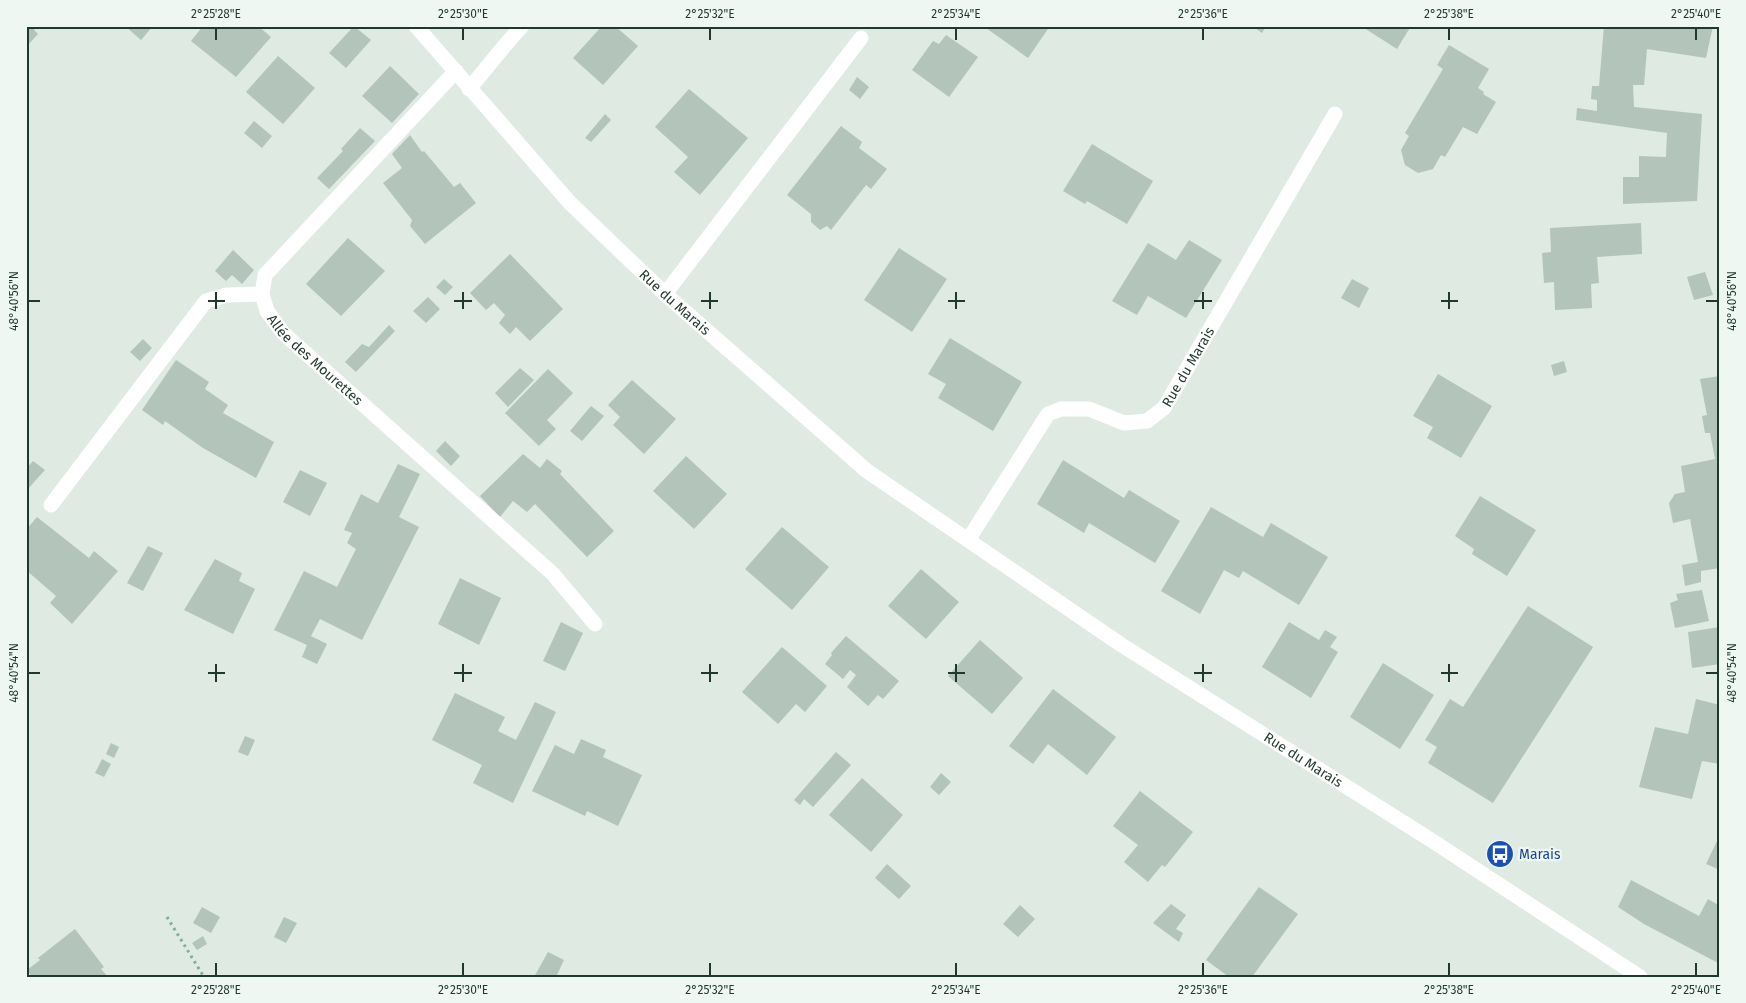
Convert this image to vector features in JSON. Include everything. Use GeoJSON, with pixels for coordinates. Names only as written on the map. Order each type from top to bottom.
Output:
{"type":"FeatureCollection","features":[{"type":"Feature","properties":{"kind":"street","name":"Rue du Marais"},"geometry":{"type":"LineString","coordinates":[[416,26],[570,203],[665,294],[867,471],[1120,644],[1431,840],[1640,977]]}},
{"type":"Feature","properties":{"kind":"street"},"geometry":{"type":"LineString","coordinates":[[469,89],[522,26]]}},
{"type":"Feature","properties":{"kind":"street"},"geometry":{"type":"LineString","coordinates":[[665,294],[861,38]]}},
{"type":"Feature","properties":{"kind":"street"},"geometry":{"type":"LineString","coordinates":[[51,505],[206,301],[227,295],[262,294],[265,275],[456,71]]}},
{"type":"Feature","properties":{"kind":"street","name":"Rue du Marais"},"geometry":{"type":"LineString","coordinates":[[968,540],[1048,414],[1061,409],[1088,409],[1124,423],[1147,421],[1164,408],[1335,114]]}},
{"type":"Feature","properties":{"kind":"street","name":"Allée des Mourettes"},"geometry":{"type":"LineString","coordinates":[[262,294],[267,311],[283,333],[553,574],[595,624]]}},
{"type":"Feature","properties":{"kind":"path"},"geometry":{"type":"LineString","coordinates":[[167,917],[204,977]]}},
{"type":"Feature","properties":{"kind":"building"},"geometry":{"type":"Polygon","coordinates":[[[26,26],[37,26],[34,30],[38,34],[26,47],[26,26]]]}},
{"type":"Feature","properties":{"kind":"building"},"geometry":{"type":"Polygon","coordinates":[[[125,26],[153,26],[141,40],[125,26]]]}},
{"type":"Feature","properties":{"kind":"building"},"geometry":{"type":"Polygon","coordinates":[[[203,26],[258,26],[271,37],[236,77],[191,41],[203,26]]]}},
{"type":"Feature","properties":{"kind":"building"},"geometry":{"type":"Polygon","coordinates":[[[354,26],[371,40],[346,68],[329,53],[354,26]]]}},
{"type":"Feature","properties":{"kind":"building"},"geometry":{"type":"Polygon","coordinates":[[[602,26],[615,26],[638,46],[603,85],[573,58],[602,26]]]}},
{"type":"Feature","properties":{"kind":"building"},"geometry":{"type":"Polygon","coordinates":[[[987,26],[1050,26],[1028,58],[986,28],[987,26]]]}},
{"type":"Feature","properties":{"kind":"building"},"geometry":{"type":"Polygon","coordinates":[[[1252,26],[1266,26],[1262,33],[1252,26]]]}},
{"type":"Feature","properties":{"kind":"building"},"geometry":{"type":"Polygon","coordinates":[[[1361,26],[1411,26],[1397,49],[1361,26]]]}},
{"type":"Feature","properties":{"kind":"building"},"geometry":{"type":"Polygon","coordinates":[[[1604,26],[1713,26],[1706,58],[1647,49],[1644,85],[1633,85],[1634,107],[1702,114],[1697,201],[1623,204],[1623,177],[1639,177],[1639,156],[1666,157],[1667,133],[1576,120],[1577,108],[1597,111],[1597,100],[1591,99],[1592,86],[1599,86],[1604,26]]]}},
{"type":"Feature","properties":{"kind":"building"},"geometry":{"type":"Polygon","coordinates":[[[946,35],[978,57],[949,97],[912,70],[933,41],[939,44],[946,35]]]}},
{"type":"Feature","properties":{"kind":"building"},"geometry":{"type":"Polygon","coordinates":[[[1449,45],[1489,69],[1478,88],[1484,92],[1483,94],[1496,102],[1477,134],[1463,127],[1445,157],[1441,155],[1433,169],[1418,173],[1405,165],[1401,150],[1409,136],[1405,133],[1443,69],[1437,65],[1449,45]]]}},
{"type":"Feature","properties":{"kind":"building"},"geometry":{"type":"Polygon","coordinates":[[[278,56],[315,88],[283,124],[246,92],[278,56]]]}},
{"type":"Feature","properties":{"kind":"building"},"geometry":{"type":"Polygon","coordinates":[[[390,66],[419,94],[392,123],[362,96],[390,66]]]}},
{"type":"Feature","properties":{"kind":"building"},"geometry":{"type":"Polygon","coordinates":[[[857,77],[869,87],[860,99],[849,90],[857,77]]]}},
{"type":"Feature","properties":{"kind":"building"},"geometry":{"type":"Polygon","coordinates":[[[689,89],[748,138],[700,195],[674,172],[688,157],[655,127],[689,89]]]}},
{"type":"Feature","properties":{"kind":"building"},"geometry":{"type":"Polygon","coordinates":[[[605,114],[611,120],[591,142],[585,138],[605,114]]]}},
{"type":"Feature","properties":{"kind":"building"},"geometry":{"type":"Polygon","coordinates":[[[254,121],[272,136],[262,148],[244,133],[254,121]]]}},
{"type":"Feature","properties":{"kind":"building"},"geometry":{"type":"Polygon","coordinates":[[[841,126],[862,142],[859,148],[887,169],[871,189],[866,185],[831,230],[827,226],[820,230],[811,222],[811,214],[787,195],[841,126]]]}},
{"type":"Feature","properties":{"kind":"building"},"geometry":{"type":"Polygon","coordinates":[[[360,128],[375,141],[329,189],[317,178],[343,151],[341,149],[360,128]]]}},
{"type":"Feature","properties":{"kind":"building"},"geometry":{"type":"Polygon","coordinates":[[[410,135],[422,152],[424,151],[454,187],[460,183],[476,203],[425,244],[410,226],[412,220],[383,183],[402,168],[392,154],[410,135]]]}},
{"type":"Feature","properties":{"kind":"building"},"geometry":{"type":"Polygon","coordinates":[[[1092,144],[1153,181],[1127,224],[1087,201],[1085,204],[1063,191],[1092,144]]]}},
{"type":"Feature","properties":{"kind":"building"},"geometry":{"type":"Polygon","coordinates":[[[1641,223],[1642,254],[1597,257],[1599,283],[1591,284],[1592,308],[1555,310],[1554,282],[1544,283],[1542,253],[1551,252],[1550,228],[1641,223]]]}},
{"type":"Feature","properties":{"kind":"building"},"geometry":{"type":"Polygon","coordinates":[[[348,238],[385,271],[341,316],[306,284],[348,238]]]}},
{"type":"Feature","properties":{"kind":"building"},"geometry":{"type":"Polygon","coordinates":[[[1189,240],[1222,260],[1186,318],[1148,296],[1137,315],[1112,301],[1148,243],[1176,260],[1189,240]]]}},
{"type":"Feature","properties":{"kind":"building"},"geometry":{"type":"Polygon","coordinates":[[[899,248],[947,279],[912,332],[864,300],[899,248]]]}},
{"type":"Feature","properties":{"kind":"building"},"geometry":{"type":"Polygon","coordinates":[[[233,250],[254,270],[242,284],[232,275],[226,281],[215,271],[233,250]]]}},
{"type":"Feature","properties":{"kind":"building"},"geometry":{"type":"Polygon","coordinates":[[[510,254],[563,309],[530,341],[516,327],[510,334],[499,323],[505,315],[494,303],[486,310],[470,293],[510,254]]]}},
{"type":"Feature","properties":{"kind":"building"},"geometry":{"type":"Polygon","coordinates":[[[1705,272],[1713,295],[1694,300],[1687,277],[1705,272]]]}},
{"type":"Feature","properties":{"kind":"building"},"geometry":{"type":"Polygon","coordinates":[[[444,279],[453,287],[445,295],[436,287],[444,279]]]}},
{"type":"Feature","properties":{"kind":"building"},"geometry":{"type":"Polygon","coordinates":[[[1352,279],[1369,288],[1359,308],[1341,298],[1352,279]]]}},
{"type":"Feature","properties":{"kind":"building"},"geometry":{"type":"Polygon","coordinates":[[[428,297],[440,309],[426,323],[413,311],[428,297]]]}},
{"type":"Feature","properties":{"kind":"building"},"geometry":{"type":"Polygon","coordinates":[[[389,325],[395,331],[356,372],[345,362],[362,344],[369,347],[389,325]]]}},
{"type":"Feature","properties":{"kind":"building"},"geometry":{"type":"Polygon","coordinates":[[[950,338],[1022,382],[993,431],[938,398],[946,384],[928,374],[950,338]]]}},
{"type":"Feature","properties":{"kind":"building"},"geometry":{"type":"Polygon","coordinates":[[[143,339],[152,348],[140,361],[130,352],[143,339]]]}},
{"type":"Feature","properties":{"kind":"building"},"geometry":{"type":"Polygon","coordinates":[[[176,360],[209,382],[205,389],[228,405],[223,413],[274,442],[256,478],[203,448],[165,421],[163,425],[142,410],[176,360]]]}},
{"type":"Feature","properties":{"kind":"building"},"geometry":{"type":"Polygon","coordinates":[[[1564,361],[1567,372],[1554,376],[1551,365],[1564,361]]]}},
{"type":"Feature","properties":{"kind":"building"},"geometry":{"type":"Polygon","coordinates":[[[520,368],[534,380],[508,407],[495,393],[520,368]]]}},
{"type":"Feature","properties":{"kind":"building"},"geometry":{"type":"Polygon","coordinates":[[[548,369],[573,393],[547,420],[556,429],[539,446],[505,413],[548,369]]]}},
{"type":"Feature","properties":{"kind":"building"},"geometry":{"type":"Polygon","coordinates":[[[1438,374],[1492,406],[1461,458],[1427,438],[1433,427],[1413,416],[1438,374]]]}},
{"type":"Feature","properties":{"kind":"building"},"geometry":{"type":"Polygon","coordinates":[[[1720,376],[1720,568],[1701,571],[1701,582],[1685,586],[1682,565],[1698,562],[1690,519],[1673,523],[1669,503],[1675,494],[1685,492],[1681,466],[1715,459],[1710,433],[1705,433],[1702,416],[1707,415],[1700,379],[1720,376]]]}},
{"type":"Feature","properties":{"kind":"building"},"geometry":{"type":"Polygon","coordinates":[[[632,380],[676,419],[644,454],[613,425],[620,417],[608,405],[632,380]]]}},
{"type":"Feature","properties":{"kind":"building"},"geometry":{"type":"Polygon","coordinates":[[[591,406],[604,416],[582,441],[570,431],[591,406]]]}},
{"type":"Feature","properties":{"kind":"building"},"geometry":{"type":"Polygon","coordinates":[[[445,441],[460,456],[451,466],[436,451],[445,441]]]}},
{"type":"Feature","properties":{"kind":"building"},"geometry":{"type":"Polygon","coordinates":[[[523,454],[540,468],[547,459],[562,471],[560,474],[614,531],[587,557],[535,504],[527,512],[513,501],[500,517],[480,496],[523,454]]]}},
{"type":"Feature","properties":{"kind":"building"},"geometry":{"type":"Polygon","coordinates":[[[686,456],[727,494],[694,529],[653,491],[686,456]]]}},
{"type":"Feature","properties":{"kind":"building"},"geometry":{"type":"Polygon","coordinates":[[[1063,460],[1124,498],[1129,490],[1180,521],[1155,563],[1089,523],[1084,533],[1037,504],[1063,460]]]}},
{"type":"Feature","properties":{"kind":"building"},"geometry":{"type":"Polygon","coordinates":[[[33,461],[45,470],[26,491],[26,469],[33,461]]]}},
{"type":"Feature","properties":{"kind":"building"},"geometry":{"type":"Polygon","coordinates":[[[398,464],[420,474],[399,517],[419,527],[362,640],[320,619],[311,636],[327,644],[317,664],[302,657],[307,645],[274,630],[304,571],[337,587],[356,549],[347,543],[352,533],[344,530],[361,494],[378,503],[398,464]]]}},
{"type":"Feature","properties":{"kind":"building"},"geometry":{"type":"Polygon","coordinates":[[[300,470],[327,483],[310,516],[283,502],[300,470]]]}},
{"type":"Feature","properties":{"kind":"building"},"geometry":{"type":"Polygon","coordinates":[[[1480,496],[1536,530],[1507,576],[1472,554],[1474,549],[1455,536],[1480,496]]]}},
{"type":"Feature","properties":{"kind":"building"},"geometry":{"type":"Polygon","coordinates":[[[1211,507],[1263,537],[1271,523],[1328,557],[1299,605],[1243,571],[1239,578],[1224,570],[1200,614],[1161,591],[1211,507]]]}},
{"type":"Feature","properties":{"kind":"building"},"geometry":{"type":"Polygon","coordinates":[[[37,517],[89,558],[94,551],[118,571],[72,624],[50,603],[56,596],[26,570],[26,530],[37,517]]]}},
{"type":"Feature","properties":{"kind":"building"},"geometry":{"type":"Polygon","coordinates":[[[782,527],[829,567],[792,610],[745,569],[782,527]]]}},
{"type":"Feature","properties":{"kind":"building"},"geometry":{"type":"Polygon","coordinates":[[[148,546],[163,553],[143,591],[127,583],[148,546]]]}},
{"type":"Feature","properties":{"kind":"building"},"geometry":{"type":"Polygon","coordinates":[[[215,559],[242,573],[239,581],[255,589],[233,634],[184,610],[215,559]]]}},
{"type":"Feature","properties":{"kind":"building"},"geometry":{"type":"Polygon","coordinates":[[[921,569],[959,602],[926,639],[888,606],[921,569]]]}},
{"type":"Feature","properties":{"kind":"building"},"geometry":{"type":"Polygon","coordinates":[[[460,578],[501,598],[479,645],[438,624],[460,578]]]}},
{"type":"Feature","properties":{"kind":"building"},"geometry":{"type":"Polygon","coordinates":[[[1702,590],[1709,621],[1675,628],[1670,603],[1678,600],[1676,594],[1702,590]]]}},
{"type":"Feature","properties":{"kind":"building"},"geometry":{"type":"Polygon","coordinates":[[[1528,606],[1593,647],[1493,803],[1428,763],[1437,747],[1425,740],[1450,699],[1463,707],[1528,606]]]}},
{"type":"Feature","properties":{"kind":"building"},"geometry":{"type":"Polygon","coordinates":[[[561,622],[583,633],[565,671],[543,661],[561,622]]]}},
{"type":"Feature","properties":{"kind":"building"},"geometry":{"type":"Polygon","coordinates":[[[1289,622],[1319,640],[1325,630],[1337,637],[1330,647],[1338,652],[1311,698],[1262,667],[1289,622]]]}},
{"type":"Feature","properties":{"kind":"building"},"geometry":{"type":"Polygon","coordinates":[[[1720,627],[1720,664],[1692,668],[1688,632],[1720,627]]]}},
{"type":"Feature","properties":{"kind":"building"},"geometry":{"type":"Polygon","coordinates":[[[846,636],[899,681],[883,699],[878,695],[868,706],[847,687],[856,675],[850,670],[843,679],[825,664],[832,655],[831,653],[846,636]]]}},
{"type":"Feature","properties":{"kind":"building"},"geometry":{"type":"Polygon","coordinates":[[[980,640],[1023,678],[992,714],[948,676],[980,640]]]}},
{"type":"Feature","properties":{"kind":"building"},"geometry":{"type":"Polygon","coordinates":[[[782,647],[827,686],[805,712],[796,704],[778,724],[742,692],[782,647]]]}},
{"type":"Feature","properties":{"kind":"building"},"geometry":{"type":"Polygon","coordinates":[[[1383,663],[1434,695],[1400,749],[1350,717],[1383,663]]]}},
{"type":"Feature","properties":{"kind":"building"},"geometry":{"type":"Polygon","coordinates":[[[1053,689],[1116,737],[1087,775],[1048,744],[1033,764],[1009,746],[1053,689]]]}},
{"type":"Feature","properties":{"kind":"building"},"geometry":{"type":"Polygon","coordinates":[[[455,693],[505,717],[498,731],[516,740],[535,702],[556,712],[513,803],[473,783],[482,765],[432,740],[455,693]]]}},
{"type":"Feature","properties":{"kind":"building"},"geometry":{"type":"Polygon","coordinates":[[[1696,699],[1720,705],[1720,764],[1702,761],[1692,799],[1639,787],[1655,727],[1688,734],[1696,699]]]}},
{"type":"Feature","properties":{"kind":"building"},"geometry":{"type":"Polygon","coordinates":[[[245,736],[255,740],[248,756],[238,752],[245,736]]]}},
{"type":"Feature","properties":{"kind":"building"},"geometry":{"type":"Polygon","coordinates":[[[581,739],[606,750],[603,757],[642,775],[618,826],[587,811],[585,816],[532,791],[555,745],[574,754],[581,739]]]}},
{"type":"Feature","properties":{"kind":"building"},"geometry":{"type":"Polygon","coordinates":[[[111,743],[119,747],[114,758],[106,754],[111,743]]]}},
{"type":"Feature","properties":{"kind":"building"},"geometry":{"type":"Polygon","coordinates":[[[836,752],[851,765],[813,807],[804,799],[800,805],[794,800],[836,752]]]}},
{"type":"Feature","properties":{"kind":"building"},"geometry":{"type":"Polygon","coordinates":[[[102,759],[111,764],[104,777],[95,773],[102,759]]]}},
{"type":"Feature","properties":{"kind":"building"},"geometry":{"type":"Polygon","coordinates":[[[941,773],[951,782],[939,795],[930,787],[941,773]]]}},
{"type":"Feature","properties":{"kind":"building"},"geometry":{"type":"Polygon","coordinates":[[[862,778],[903,815],[871,852],[829,815],[862,778]]]}},
{"type":"Feature","properties":{"kind":"building"},"geometry":{"type":"Polygon","coordinates":[[[1140,791],[1193,832],[1165,867],[1162,865],[1148,882],[1124,862],[1138,845],[1113,826],[1140,791]]]}},
{"type":"Feature","properties":{"kind":"building"},"geometry":{"type":"Polygon","coordinates":[[[1718,839],[1720,839],[1720,870],[1706,864],[1718,839]]]}},
{"type":"Feature","properties":{"kind":"building"},"geometry":{"type":"Polygon","coordinates":[[[887,864],[911,886],[899,899],[875,878],[887,864]]]}},
{"type":"Feature","properties":{"kind":"building"},"geometry":{"type":"Polygon","coordinates":[[[1631,880],[1699,916],[1708,899],[1720,906],[1720,964],[1644,924],[1618,907],[1631,880]]]}},
{"type":"Feature","properties":{"kind":"building"},"geometry":{"type":"Polygon","coordinates":[[[1259,887],[1298,914],[1252,977],[1229,977],[1206,960],[1259,887]]]}},
{"type":"Feature","properties":{"kind":"building"},"geometry":{"type":"Polygon","coordinates":[[[1171,904],[1186,915],[1176,929],[1183,933],[1179,942],[1153,923],[1171,904]]]}},
{"type":"Feature","properties":{"kind":"building"},"geometry":{"type":"Polygon","coordinates":[[[1020,905],[1035,919],[1018,937],[1003,924],[1020,905]]]}},
{"type":"Feature","properties":{"kind":"building"},"geometry":{"type":"Polygon","coordinates":[[[202,907],[220,917],[211,933],[193,923],[202,907]]]}},
{"type":"Feature","properties":{"kind":"building"},"geometry":{"type":"Polygon","coordinates":[[[284,917],[297,923],[286,943],[274,937],[284,917]]]}},
{"type":"Feature","properties":{"kind":"building"},"geometry":{"type":"Polygon","coordinates":[[[75,929],[104,967],[101,969],[108,977],[32,977],[27,970],[40,960],[38,958],[75,929]]]}},
{"type":"Feature","properties":{"kind":"building"},"geometry":{"type":"Polygon","coordinates":[[[203,936],[207,944],[197,950],[192,943],[203,936]]]}},
{"type":"Feature","properties":{"kind":"building"},"geometry":{"type":"Polygon","coordinates":[[[548,952],[564,960],[556,977],[534,977],[548,952]]]}},
{"type":"Feature","properties":{"kind":"place","name":"Marais"},"geometry":{"type":"Point","coordinates":[1500,854]}}]}
